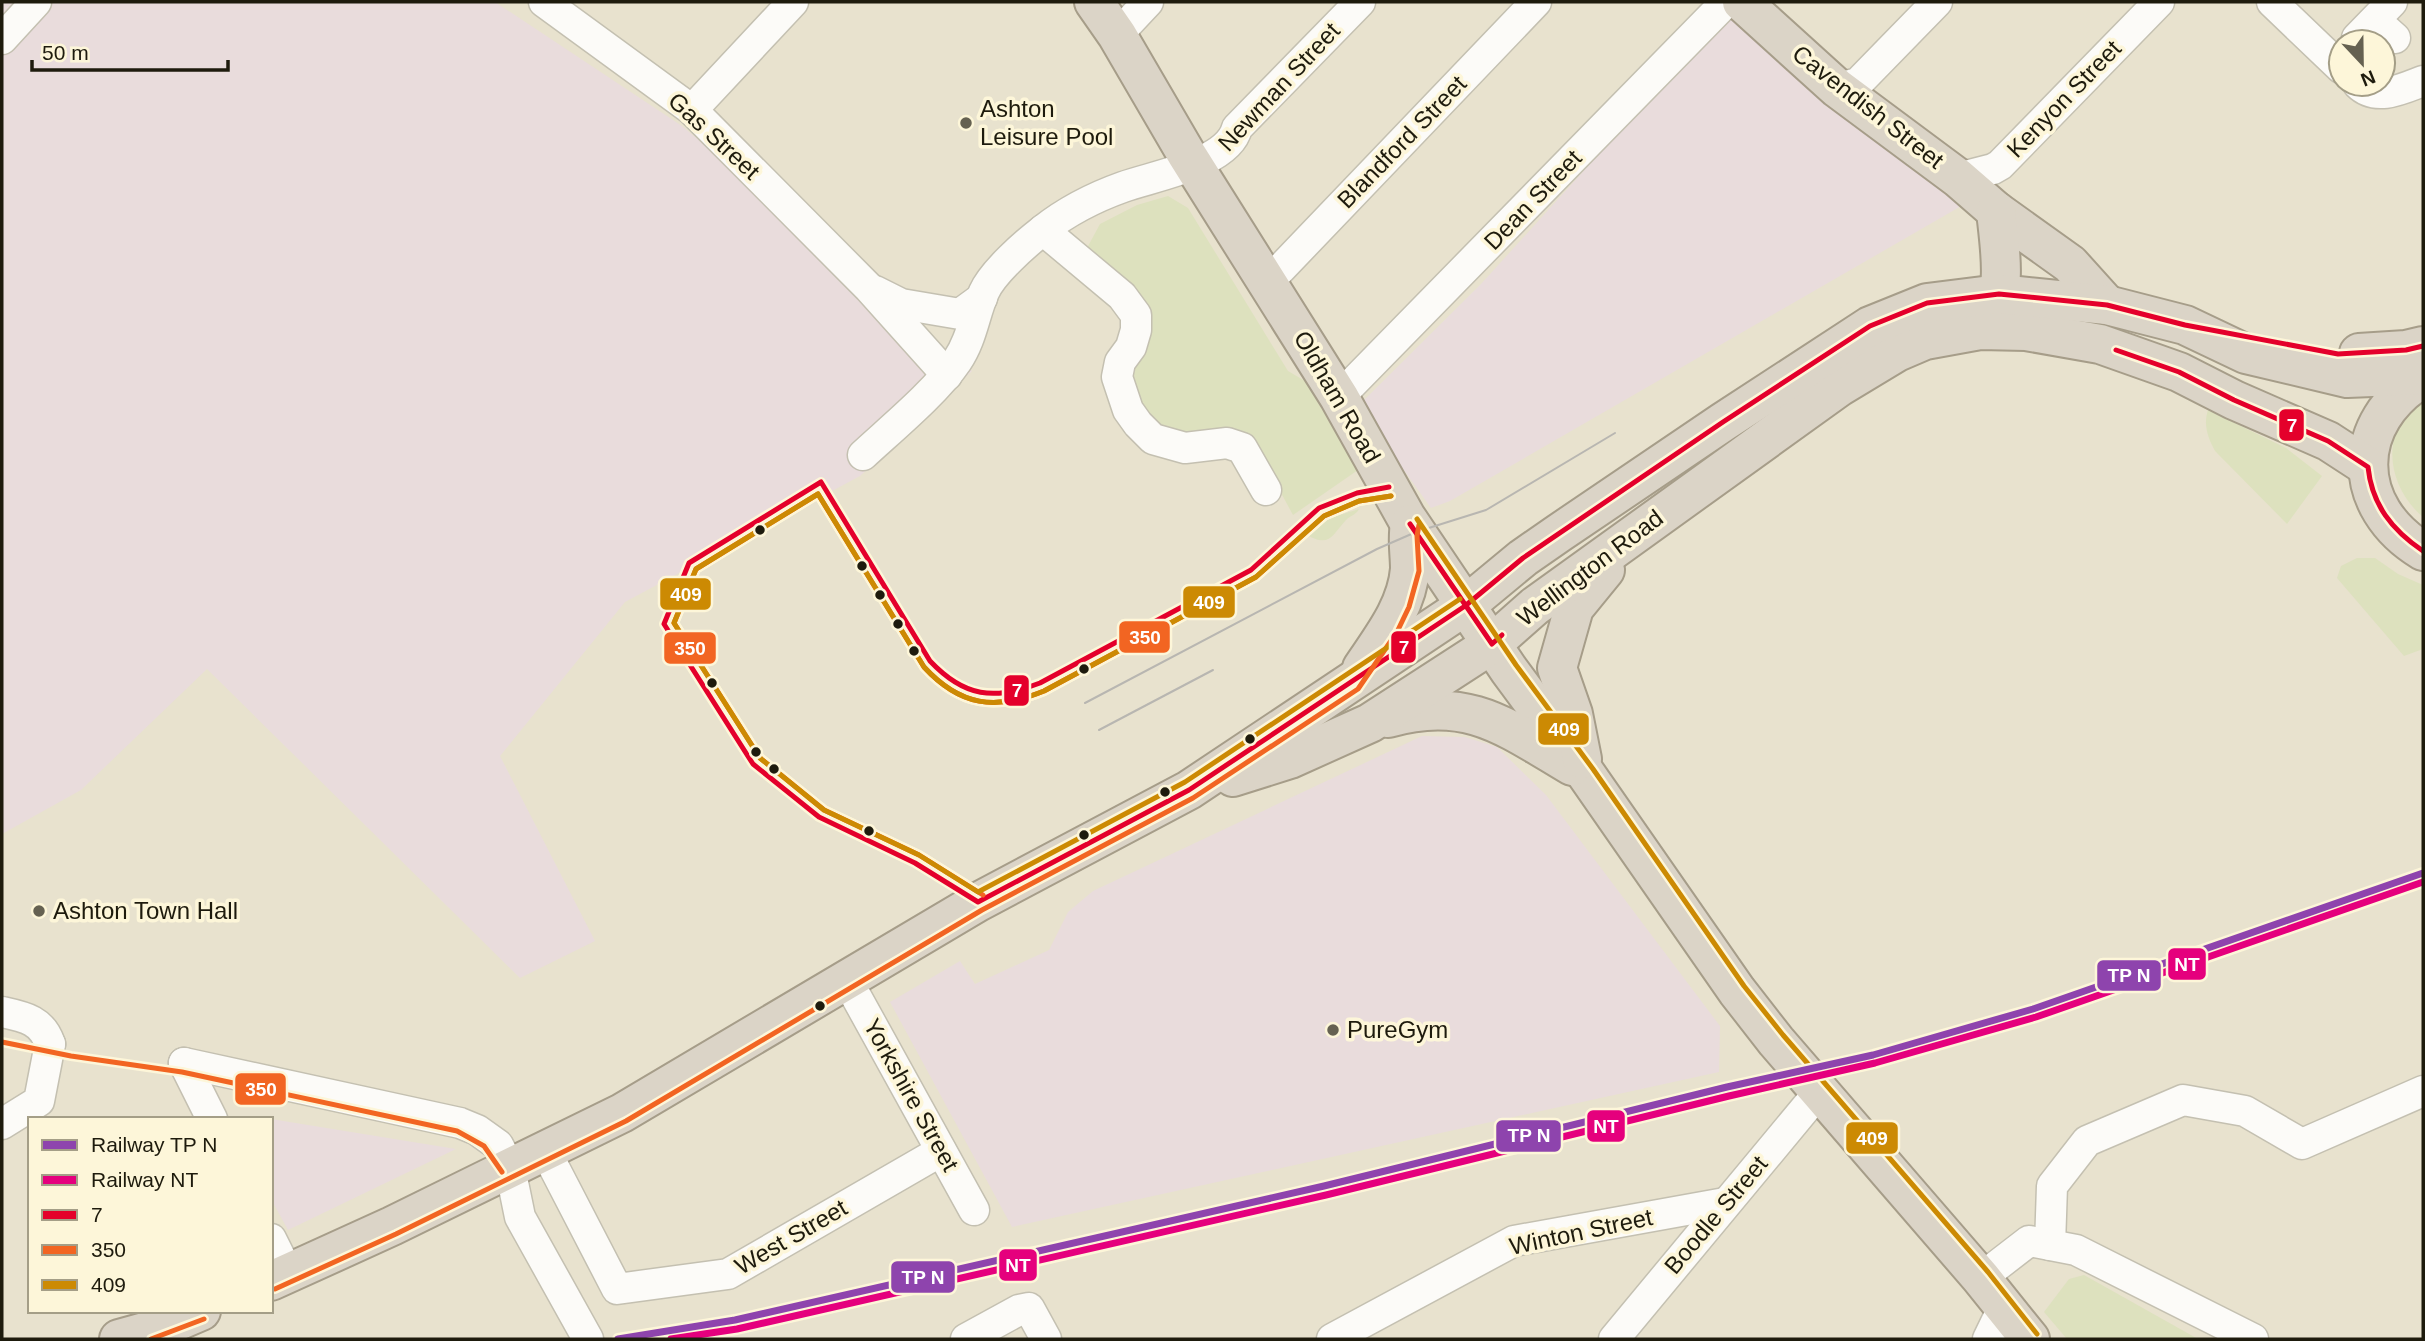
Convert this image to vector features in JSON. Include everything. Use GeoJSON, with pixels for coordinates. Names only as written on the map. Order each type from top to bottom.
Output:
{"type":"FeatureCollection","features":[{"type":"Feature","properties":{"kind":"highway","name":"Oldham Road"},"geometry":{"type":"LineString","coordinates":[[1094,2],[1117,35],[1194,165],[1339,397],[1410,524],[1465,606],[1737,991],[1776,1041],[1981,1278],[1996,1324]]}},
{"type":"Feature","properties":{"kind":"highway","name":"Cavendish Street"},"geometry":{"type":"LineString","coordinates":[[1742,2],[1837,88],[1958,178],[1996,211],[2070,264],[2107,305]]}},
{"type":"Feature","properties":{"kind":"highway"},"geometry":{"type":"LineString","coordinates":[[1980,330],[1995,310],[1999,294],[2000,256],[1996,211]]}},
{"type":"Feature","properties":{"kind":"highway","name":"Wellington Road"},"geometry":{"type":"LineString","coordinates":[[279,1277],[401,1222],[622,1113],[978,902],[1189,790],[1465,606],[1523,558],[1870,326],[1927,303],[1999,294],[2107,305],[2185,325]]}},
{"type":"Feature","properties":{"kind":"highway"},"geometry":{"type":"LineString","coordinates":[[2185,325],[2338,354],[2406,351],[2423,346]]}},
{"type":"Feature","properties":{"kind":"highway"},"geometry":{"type":"LineString","coordinates":[[2185,325],[2246,354],[2347,378],[2423,377]]}},
{"type":"Feature","properties":{"kind":"highway","name":"Wellington Road"},"geometry":{"type":"LineString","coordinates":[[1189,790],[1290,758],[1370,723],[1492,644],[1535,606],[1805,411],[1897,352],[1925,340],[1980,330],[2026,331],[2100,344],[2179,372],[2234,400],[2328,441],[2368,467]]}},
{"type":"Feature","properties":{"kind":"highway"},"geometry":{"type":"LineString","coordinates":[[2423,377],[2404,390],[2385,411],[2372,438],[2368,467],[2371,488],[2390,525],[2423,551]]}},
{"type":"Feature","properties":{"kind":"highway"},"geometry":{"type":"LineString","coordinates":[[1353,682],[1390,627],[1401,604],[1410,570],[1410,524]]}},
{"type":"Feature","properties":{"kind":"highway"},"geometry":{"type":"LineString","coordinates":[[1586,774],[1573,714],[1557,668],[1574,608],[1635,533]]}},
{"type":"Feature","properties":{"kind":"highway"},"geometry":{"type":"LineString","coordinates":[[1370,723],[1414,711],[1469,712],[1496,721],[1586,774]]}},
{"type":"Feature","properties":{"kind":"highway"},"geometry":{"type":"LineString","coordinates":[[119,1339],[166,1326],[196,1313]]}},
{"type":"Feature","properties":{"kind":"highway"},"geometry":{"type":"LineString","coordinates":[[1996,1324],[2030,1339]]}},
{"type":"Feature","properties":{"kind":"street"},"geometry":{"type":"LineString","coordinates":[[2,39],[36,2]]}},
{"type":"Feature","properties":{"kind":"street","name":"Gas Street"},"geometry":{"type":"LineString","coordinates":[[544,2],[692,110],[869,288],[947,375]]}},
{"type":"Feature","properties":{"kind":"street"},"geometry":{"type":"LineString","coordinates":[[692,110],[793,2]]}},
{"type":"Feature","properties":{"kind":"street"},"geometry":{"type":"LineString","coordinates":[[1117,35],[1148,2]]}},
{"type":"Feature","properties":{"kind":"street","name":"Newman Street"},"geometry":{"type":"LineString","coordinates":[[982,298],[1002,268],[1043,230],[1077,208],[1120,188],[1194,165],[1213,156],[1360,2]]}},
{"type":"Feature","properties":{"kind":"street","name":"Blandford Street"},"geometry":{"type":"LineString","coordinates":[[1268,282],[1536,2]]}},
{"type":"Feature","properties":{"kind":"street","name":"Dean Street"},"geometry":{"type":"LineString","coordinates":[[1339,397],[1726,2]]}},
{"type":"Feature","properties":{"kind":"street"},"geometry":{"type":"LineString","coordinates":[[1837,88],[1858,83],[1937,2]]}},
{"type":"Feature","properties":{"kind":"street","name":"Kenyon Street"},"geometry":{"type":"LineString","coordinates":[[1958,178],[2000,165],[2160,2]]}},
{"type":"Feature","properties":{"kind":"street"},"geometry":{"type":"LineString","coordinates":[[2272,2],[2327,55]]}},
{"type":"Feature","properties":{"kind":"street"},"geometry":{"type":"LineString","coordinates":[[2397,91],[2423,81]]}},
{"type":"Feature","properties":{"kind":"street"},"geometry":{"type":"LineString","coordinates":[[1043,230],[1122,296],[1136,315],[1136,330],[1131,347],[1120,362],[1117,377],[1128,410],[1138,424],[1153,439],[1185,448],[1227,443],[1242,449],[1266,490]]}},
{"type":"Feature","properties":{"kind":"street","name":"Gas Street"},"geometry":{"type":"LineString","coordinates":[[869,288],[901,304],[960,314],[982,298]]}},
{"type":"Feature","properties":{"kind":"street"},"geometry":{"type":"LineString","coordinates":[[863,455],[947,375],[966,346],[982,298]]}},
{"type":"Feature","properties":{"kind":"street","name":"Yorkshire Street"},"geometry":{"type":"LineString","coordinates":[[847,980],[974,1210]]}},
{"type":"Feature","properties":{"kind":"street"},"geometry":{"type":"LineString","coordinates":[[2,1012],[29,1018],[46,1032],[50,1044],[39,1101],[2,1124]]}},
{"type":"Feature","properties":{"kind":"street"},"geometry":{"type":"LineString","coordinates":[[2,1033],[50,1044]]}},
{"type":"Feature","properties":{"kind":"street"},"geometry":{"type":"LineString","coordinates":[[211,1117],[184,1063],[460,1123],[477,1130],[498,1145],[510,1168],[520,1217],[589,1339]]}},
{"type":"Feature","properties":{"kind":"street","name":"Boodle Street"},"geometry":{"type":"LineString","coordinates":[[1614,1339],[1819,1091]]}},
{"type":"Feature","properties":{"kind":"street"},"geometry":{"type":"LineString","coordinates":[[2050,1245],[2052,1185],[2087,1141],[2183,1100],[2245,1111],[2302,1144],[2423,1091]]}},
{"type":"Feature","properties":{"kind":"street","name":"West Street"},"geometry":{"type":"LineString","coordinates":[[545,1150],[617,1289],[728,1274],[941,1151]]}},
{"type":"Feature","properties":{"kind":"street","name":"Winton Street"},"geometry":{"type":"LineString","coordinates":[[1332,1339],[1514,1241],[1725,1203]]}},
{"type":"Feature","properties":{"kind":"street"},"geometry":{"type":"LineString","coordinates":[[1981,1278],[2029,1241],[2076,1250],[2253,1339]]}},
{"type":"Feature","properties":{"kind":"street"},"geometry":{"type":"LineString","coordinates":[[273,1248],[279,1277]]}},
{"type":"Feature","properties":{"kind":"street"},"geometry":{"type":"LineString","coordinates":[[966,1339],[1019,1310],[1029,1308],[1046,1339]]}},
{"type":"Feature","properties":{"kind":"shaded area"},"geometry":{"type":"Polygon","coordinates":[[[2,2],[495,2],[682,126],[972,371],[860,476],[625,602],[500,756],[595,941],[520,978],[207,669],[81,790],[2,834],[2,2]]]}},
{"type":"Feature","properties":{"kind":"shaded area"},"geometry":{"type":"Polygon","coordinates":[[[1727,13],[1963,205],[1450,501],[1431,508],[1358,406],[1481,284],[1727,13]]]}},
{"type":"Feature","properties":{"kind":"shaded area"},"geometry":{"type":"Polygon","coordinates":[[[1422,736],[1465,737],[1497,747],[1546,795],[1720,1026],[1719,1072],[1012,1227],[890,1002],[960,961],[975,984],[1049,950],[1068,912],[1093,891],[1422,736]]]}},
{"type":"Feature","properties":{"kind":"shaded area"},"geometry":{"type":"Polygon","coordinates":[[[273,1119],[456,1149],[288,1230],[273,1203],[273,1119]]]}},
{"type":"Feature","properties":{"kind":"green space"},"geometry":{"type":"Polygon","coordinates":[[[1168,196],[1188,208],[1288,371],[1305,381],[1358,470],[1293,515],[1254,443],[1176,433],[1155,423],[1139,401],[1132,366],[1147,339],[1087,248],[1100,224],[1137,205],[1168,196]]]}},
{"type":"Feature","properties":{"kind":"green space"},"geometry":{"type":"Polygon","coordinates":[[[2423,398],[2423,517],[2404,495],[2398,482],[2392,454],[2399,426],[2407,413],[2423,398]]]}},
{"type":"Feature","properties":{"kind":"green space"},"geometry":{"type":"Polygon","coordinates":[[[2208,410],[2286,448],[2322,476],[2287,524],[2215,451],[2207,431],[2208,410]]]}},
{"type":"Feature","properties":{"kind":"green space"},"geometry":{"type":"Polygon","coordinates":[[[1359,509],[1326,540],[1307,535],[1330,518],[1359,509]]]}},
{"type":"Feature","properties":{"kind":"green space"},"geometry":{"type":"Polygon","coordinates":[[[2357,558],[2375,558],[2398,574],[2423,585],[2423,649],[2404,656],[2337,578],[2341,566],[2357,558]]]}},
{"type":"Feature","properties":{"kind":"green space"},"geometry":{"type":"Polygon","coordinates":[[[2084,1275],[2198,1339],[2067,1339],[2044,1312],[2069,1279],[2084,1275]]]}},
{"type":"Feature","properties":{"kind":"tram line"},"geometry":{"type":"LineString","coordinates":[[1085,703],[1377,549],[1416,532],[1486,510],[1615,433]]}},
{"type":"Feature","properties":{"kind":"tram line"},"geometry":{"type":"LineString","coordinates":[[1099,730],[1213,670]]}},
{"type":"Feature","properties":{"kind":"transit line","name":"7"},"geometry":{"type":"LineString","coordinates":[[1389,487],[1357,493],[1319,508],[1251,570],[1040,683],[1008,692],[968,689],[930,661],[821,482],[689,563],[664,624],[753,764],[819,817],[915,863],[978,902],[1189,790],[1465,606],[1523,558],[1723,422],[1870,326],[1927,303],[1999,294],[2107,305],[2185,325],[2338,354],[2406,350],[2423,346]]}},
{"type":"Feature","properties":{"kind":"transit line","name":"7"},"geometry":{"type":"LineString","coordinates":[[2116,350],[2179,372],[2234,400],[2328,441],[2368,467],[2374,493],[2385,515],[2402,534],[2423,551]]}},
{"type":"Feature","properties":{"kind":"transit line","name":"350"},"geometry":{"type":"LineString","coordinates":[[983,895],[919,855],[824,810],[760,758],[674,623],[696,569],[818,494],[924,667],[937,680],[965,697],[979,701],[1010,701],[1044,691],[1256,577],[1324,516],[1359,501],[1391,496]]}},
{"type":"Feature","properties":{"kind":"transit line","name":"409"},"geometry":{"type":"LineString","coordinates":[[1391,496],[1359,501],[1324,516],[1256,577],[1044,691],[1010,701],[979,701],[965,697],[937,680],[924,667],[818,494],[696,569],[674,623],[760,758],[824,810],[919,855],[978,892],[1185,782],[1460,599]]}},
{"type":"Feature","properties":{"kind":"transit line","name":"409"},"geometry":{"type":"LineString","coordinates":[[1417,519],[1516,665],[1593,769],[1744,986],[1783,1035],[1988,1272],[2037,1334]]}},
{"type":"Feature","properties":{"kind":"transit line","name":"7"},"geometry":{"type":"LineString","coordinates":[[1410,524],[1492,644],[1502,635]]}},
{"type":"Feature","properties":{"kind":"transit line","name":"350"},"geometry":{"type":"LineString","coordinates":[[275,1289],[396,1234],[626,1121],[982,910],[1193,798],[1358,689],[1397,632],[1409,607],[1419,571],[1419,525]]}},
{"type":"Feature","properties":{"kind":"transit line"},"geometry":{"type":"LineString","coordinates":[[618,1339],[735,1320],[1324,1186],[1727,1087],[1873,1055],[2033,1009],[2423,873]]}},
{"type":"Feature","properties":{"kind":"transit line","name":"350"},"geometry":{"type":"LineString","coordinates":[[2,1042],[71,1056],[182,1072],[457,1131],[484,1146],[502,1172]]}},
{"type":"Feature","properties":{"kind":"transit line","name":"350"},"geometry":{"type":"LineString","coordinates":[[151,1339],[204,1319]]}},
{"type":"Feature","properties":{"kind":"rail line","name":"NT"},"geometry":{"type":"LineString","coordinates":[[671,1339],[737,1329],[1326,1195],[1875,1063],[2036,1017],[2423,882]]}},
{"type":"Feature","properties":{"kind":"place","name":"Ashton Leisure Pool"},"geometry":{"type":"Point","coordinates":[966,123]}},
{"type":"Feature","properties":{"kind":"place","name":"Ashton Town Hall"},"geometry":{"type":"Point","coordinates":[39,911]}},
{"type":"Feature","properties":{"kind":"place","name":"PureGym"},"geometry":{"type":"Point","coordinates":[1333,1030]}}]}
